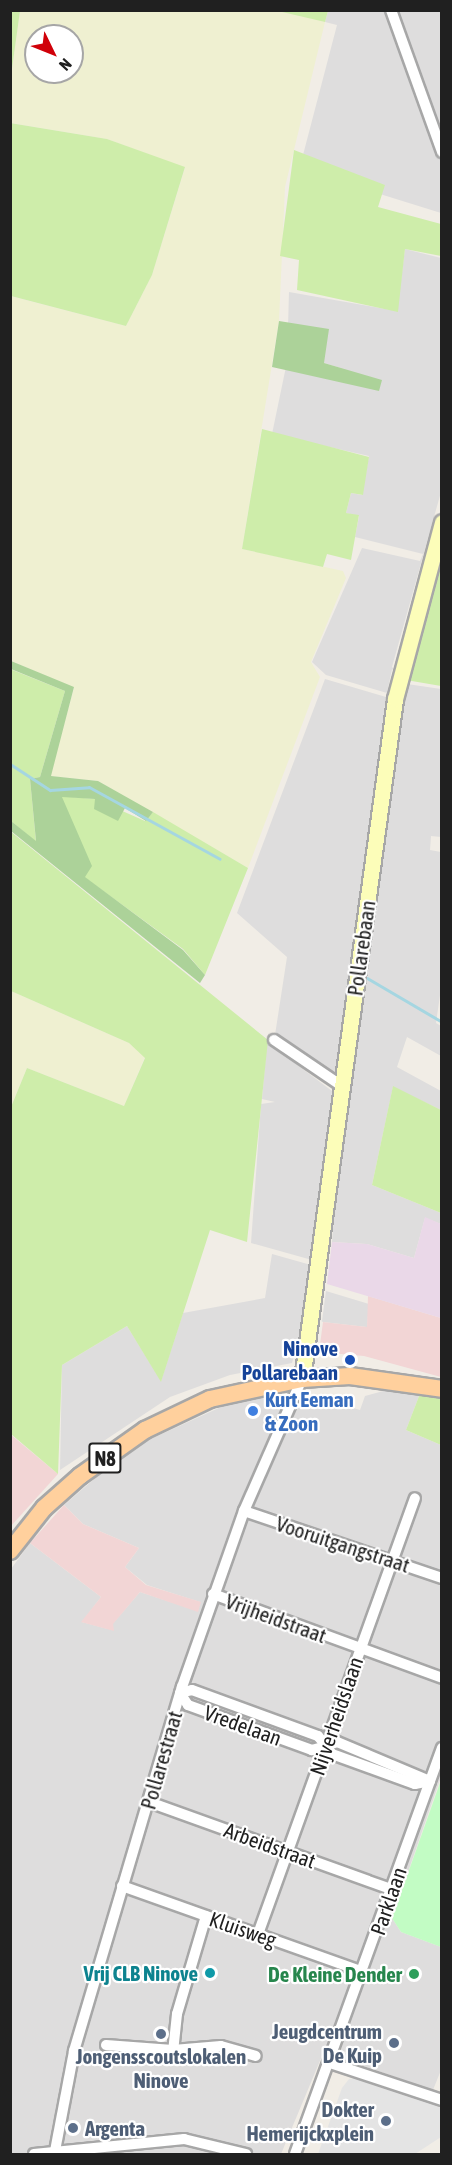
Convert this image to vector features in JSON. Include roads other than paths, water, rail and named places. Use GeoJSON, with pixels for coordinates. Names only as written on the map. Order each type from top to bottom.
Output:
{"type":"FeatureCollection","features":[{"type":"Feature","properties":{"kind":"main road","name":"N8"},"geometry":{"type":"LineString","coordinates":[[10,1551],[44,1508],[80,1476],[145,1430],[210,1399],[302,1379],[366,1376],[441,1389]]}},
{"type":"Feature","properties":{"kind":"street"},"geometry":{"type":"LineString","coordinates":[[391,10],[441,152]]}},
{"type":"Feature","properties":{"kind":"street","name":"Pollarebaan"},"geometry":{"type":"LineString","coordinates":[[302,1379],[395,699],[441,522]]}},
{"type":"Feature","properties":{"kind":"street"},"geometry":{"type":"LineString","coordinates":[[274,1040],[342,1086]]}},
{"type":"Feature","properties":{"kind":"street","name":"Pollarestraat"},"geometry":{"type":"LineString","coordinates":[[55,2151],[74,2051],[180,1693],[244,1511],[302,1379]]}},
{"type":"Feature","properties":{"kind":"street","name":"Nijverheidslaan"},"geometry":{"type":"LineString","coordinates":[[258,1934],[391,1559],[415,1498]]}},
{"type":"Feature","properties":{"kind":"street","name":"Vooruitgangstraat"},"geometry":{"type":"LineString","coordinates":[[244,1511],[391,1559],[441,1578]]}},
{"type":"Feature","properties":{"kind":"street","name":"Vrijheidstraat"},"geometry":{"type":"LineString","coordinates":[[213,1594],[441,1678]]}},
{"type":"Feature","properties":{"kind":"street","name":"Vredelaan"},"geometry":{"type":"LineString","coordinates":[[180,1693],[192,1690],[308,1732],[326,1746],[337,1742],[430,1781]]}},
{"type":"Feature","properties":{"kind":"street","name":"Parklaan"},"geometry":{"type":"LineString","coordinates":[[295,2154],[363,1972],[441,1748]]}},
{"type":"Feature","properties":{"kind":"street","name":"Arbeidstraat"},"geometry":{"type":"LineString","coordinates":[[149,1803],[392,1889]]}},
{"type":"Feature","properties":{"kind":"street","name":"Kluisweg"},"geometry":{"type":"LineString","coordinates":[[122,1886],[363,1972]]}},
{"type":"Feature","properties":{"kind":"street"},"geometry":{"type":"LineString","coordinates":[[173,2050],[177,2014],[206,1916]]}},
{"type":"Feature","properties":{"kind":"street"},"geometry":{"type":"LineString","coordinates":[[106,2045],[173,2050],[221,2046],[256,2056]]}},
{"type":"Feature","properties":{"kind":"street"},"geometry":{"type":"LineString","coordinates":[[330,2063],[441,2098]]}},
{"type":"Feature","properties":{"kind":"street"},"geometry":{"type":"LineString","coordinates":[[34,2154],[184,2139],[246,2154]]}},
{"type":"Feature","properties":{"kind":"waterway"},"geometry":{"type":"LineString","coordinates":[[10,764],[50,790],[89,787],[220,859]]}},
{"type":"Feature","properties":{"kind":"waterway"},"geometry":{"type":"LineString","coordinates":[[367,978],[442,1022]]}},
{"type":"Feature","properties":{"kind":"place","name":"Ninove Pollarebaan"},"geometry":{"type":"Point","coordinates":[350,1360]}},
{"type":"Feature","properties":{"kind":"place","name":"Kurt Eeman & Zoon"},"geometry":{"type":"Point","coordinates":[253,1411]}},
{"type":"Feature","properties":{"kind":"place","name":"Vrij CLB Ninove"},"geometry":{"type":"Point","coordinates":[210,1973]}},
{"type":"Feature","properties":{"kind":"place","name":"De Kleine Dender"},"geometry":{"type":"Point","coordinates":[414,1974]}},
{"type":"Feature","properties":{"kind":"place","name":"Jongensscoutslokalen Ninove"},"geometry":{"type":"Point","coordinates":[161,2034]}},
{"type":"Feature","properties":{"kind":"place","name":"Jeugdcentrum De Kuip"},"geometry":{"type":"Point","coordinates":[394,2043]}},
{"type":"Feature","properties":{"kind":"place","name":"Dokter Hemerijckxplein"},"geometry":{"type":"Point","coordinates":[386,2121]}},
{"type":"Feature","properties":{"kind":"place","name":"Argenta"},"geometry":{"type":"Point","coordinates":[73,2128]}}]}
